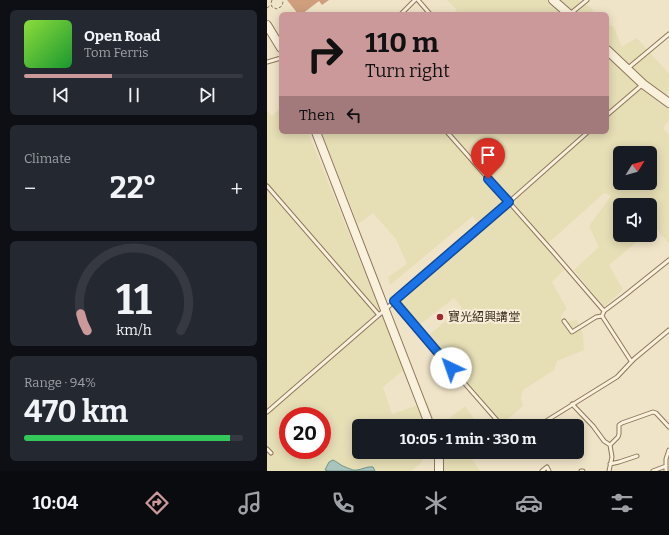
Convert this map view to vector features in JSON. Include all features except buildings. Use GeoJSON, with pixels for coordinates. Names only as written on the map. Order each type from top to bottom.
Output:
{"type":"FeatureCollection","features":[{"type":"Feature","properties":{"kind":"street"},"geometry":{"type":"LineString","coordinates":[[553,0],[567,12]]}},
{"type":"Feature","properties":{"kind":"street"},"geometry":{"type":"LineString","coordinates":[[267,25],[279,45]]}},
{"type":"Feature","properties":{"kind":"street"},"geometry":{"type":"LineString","coordinates":[[609,52],[643,84],[669,103]]}},
{"type":"Feature","properties":{"kind":"street"},"geometry":{"type":"LineString","coordinates":[[316,134],[382,312],[427,419]]}},
{"type":"Feature","properties":{"kind":"street"},"geometry":{"type":"LineString","coordinates":[[439,459],[439,471]]}},
{"type":"Feature","properties":{"kind":"lane"},"geometry":{"type":"LineString","coordinates":[[403,12],[416,0],[428,12]]}},
{"type":"Feature","properties":{"kind":"lane"},"geometry":{"type":"LineString","coordinates":[[572,12],[587,0]]}},
{"type":"Feature","properties":{"kind":"lane"},"geometry":{"type":"LineString","coordinates":[[627,69],[669,34]]}},
{"type":"Feature","properties":{"kind":"lane"},"geometry":{"type":"LineString","coordinates":[[267,62],[279,59]]}},
{"type":"Feature","properties":{"kind":"lane"},"geometry":{"type":"LineString","coordinates":[[609,113],[643,84]]}},
{"type":"Feature","properties":{"kind":"lane"},"geometry":{"type":"LineString","coordinates":[[449,134],[604,311]]}},
{"type":"Feature","properties":{"kind":"lane"},"geometry":{"type":"LineString","coordinates":[[267,412],[586,134]]}},
{"type":"Feature","properties":{"kind":"lane"},"geometry":{"type":"LineString","coordinates":[[267,186],[382,312]]}},
{"type":"Feature","properties":{"kind":"lane"},"geometry":{"type":"LineString","coordinates":[[602,316],[604,311],[669,260]]}},
{"type":"Feature","properties":{"kind":"lane"},"geometry":{"type":"LineString","coordinates":[[394,301],[496,419]]}},
{"type":"Feature","properties":{"kind":"lane"},"geometry":{"type":"LineString","coordinates":[[564,321],[572,332],[596,317],[602,316]]}},
{"type":"Feature","properties":{"kind":"lane"},"geometry":{"type":"LineString","coordinates":[[602,316],[631,361]]}},
{"type":"Feature","properties":{"kind":"lane"},"geometry":{"type":"LineString","coordinates":[[549,419],[617,377],[631,361],[669,330]]}},
{"type":"Feature","properties":{"kind":"lane"},"geometry":{"type":"LineString","coordinates":[[572,404],[593,426],[604,441],[610,445],[612,457],[609,471]]}},
{"type":"Feature","properties":{"kind":"lane"},"geometry":{"type":"LineString","coordinates":[[610,445],[618,437],[619,425],[653,412],[656,413],[669,427]]}},
{"type":"Feature","properties":{"kind":"lane"},"geometry":{"type":"LineString","coordinates":[[267,449],[271,453]]}},
{"type":"Feature","properties":{"kind":"lane"},"geometry":{"type":"LineString","coordinates":[[666,471],[666,459],[669,450]]}},
{"type":"Feature","properties":{"kind":"lane"},"geometry":{"type":"LineString","coordinates":[[610,464],[637,456]]}},
{"type":"Feature","properties":{"kind":"lane"},"geometry":{"type":"LineString","coordinates":[[653,471],[666,466]]}},
{"type":"Feature","properties":{"kind":"lane"},"geometry":{"type":"LineString","coordinates":[[542,471],[547,468],[549,471]]}},
{"type":"Feature","properties":{"kind":"path"},"geometry":{"type":"LineString","coordinates":[[267,8],[271,5],[272,0]]}},
{"type":"Feature","properties":{"kind":"path"},"geometry":{"type":"LineString","coordinates":[[271,5],[275,9],[279,9],[283,4],[281,0]]}},
{"type":"Feature","properties":{"kind":"shaded area"},"geometry":{"type":"Polygon","coordinates":[[[447,0],[578,0],[591,8],[594,12],[455,12],[457,10],[447,0]]]}},
{"type":"Feature","properties":{"kind":"shaded area"},"geometry":{"type":"Polygon","coordinates":[[[609,25],[614,27],[622,47],[637,38],[669,74],[669,90],[664,98],[669,101],[669,119],[663,128],[669,135],[669,244],[657,229],[657,198],[613,198],[613,242],[637,242],[609,265],[623,290],[604,307],[574,270],[599,247],[589,226],[611,196],[604,193],[545,246],[564,270],[552,282],[567,309],[561,315],[562,322],[577,320],[583,334],[584,350],[557,361],[554,370],[523,390],[521,397],[523,406],[508,419],[498,419],[426,337],[462,308],[454,298],[418,326],[400,303],[482,230],[473,216],[390,285],[388,277],[407,264],[396,239],[373,213],[358,224],[322,134],[609,134],[609,25]]]}},
{"type":"Feature","properties":{"kind":"shaded area"},"geometry":{"type":"Polygon","coordinates":[[[279,109],[279,134],[309,134],[382,316],[405,369],[383,387],[392,414],[427,402],[434,419],[352,419],[352,459],[423,459],[413,470],[267,471],[267,111],[272,116],[279,109]]]}},
{"type":"Feature","properties":{"kind":"shaded area"},"geometry":{"type":"Polygon","coordinates":[[[465,406],[474,419],[449,419],[465,406]]]}},
{"type":"Feature","properties":{"kind":"shaded area"},"geometry":{"type":"Polygon","coordinates":[[[435,459],[472,459],[480,471],[439,471],[435,459]]]}},
{"type":"Feature","properties":{"kind":"water"},"geometry":{"type":"Polygon","coordinates":[[[333,460],[342,466],[353,470],[373,467],[375,471],[325,470],[329,462],[333,460]]]}},
{"type":"Feature","properties":{"kind":"place","name":"寶光紹興講堂"},"geometry":{"type":"Point","coordinates":[440,317]}},
{"type":"Feature","properties":{"kind":"route"},"geometry":{"type":"LineString","coordinates":[[451,368],[394,301],[509,202],[488,179]]}}]}
